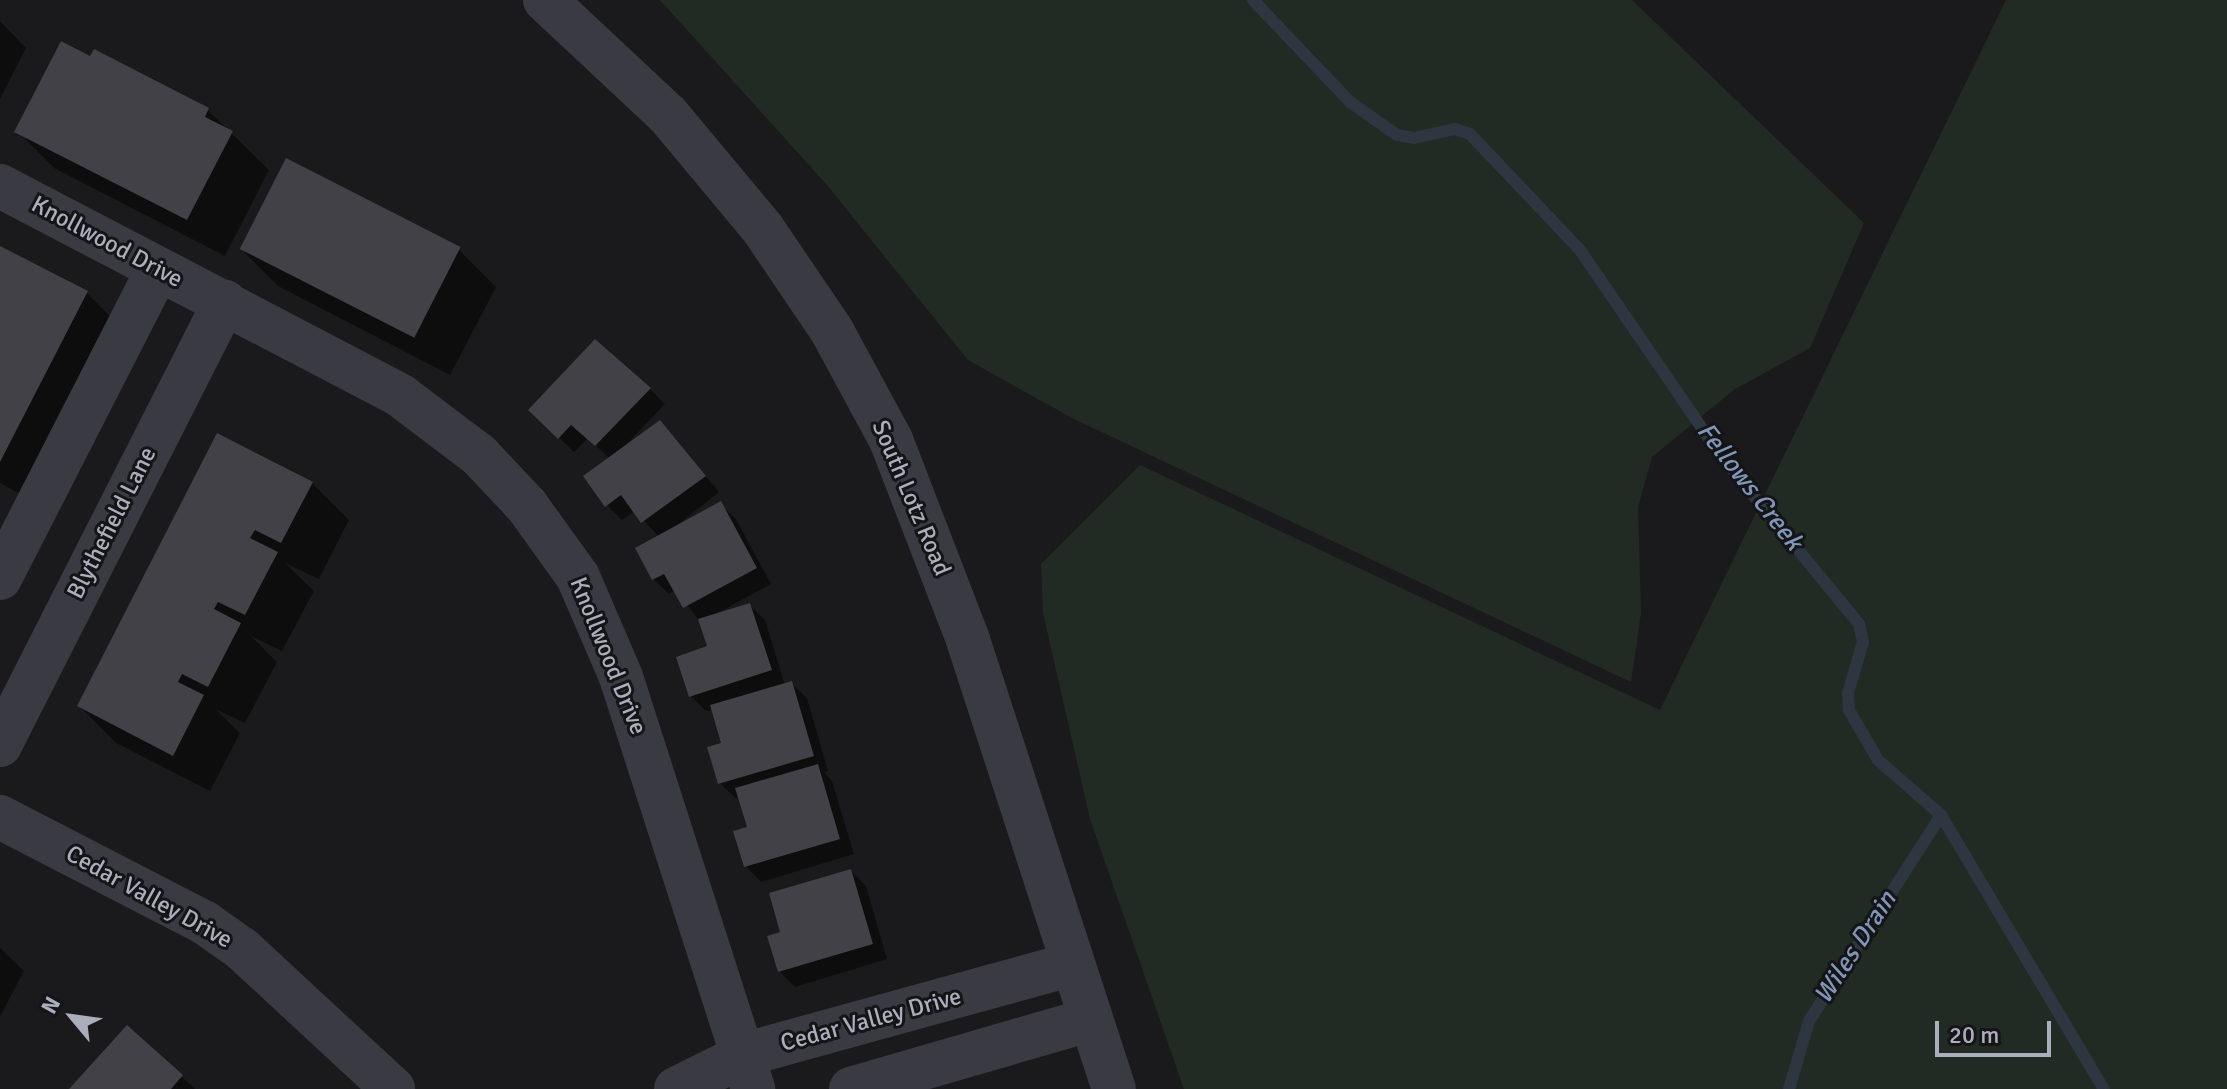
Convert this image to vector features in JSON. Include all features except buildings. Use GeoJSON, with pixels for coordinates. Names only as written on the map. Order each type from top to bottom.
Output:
{"type":"FeatureCollection","features":[{"type":"Feature","properties":{"kind":"street","name":"South Lotz Road"},"geometry":{"type":"LineString","coordinates":[[545,0],[668,115],[717,170],[763,229],[847,358],[917,500],[1114,1089]]}},
{"type":"Feature","properties":{"kind":"street","name":"Knollwood Drive"},"geometry":{"type":"LineString","coordinates":[[0,186],[365,375],[423,411],[479,455],[554,540],[578,577],[621,677],[749,1072]]}},
{"type":"Feature","properties":{"kind":"street"},"geometry":{"type":"LineString","coordinates":[[0,578],[158,269]]}},
{"type":"Feature","properties":{"kind":"street","name":"Blythefield Lane"},"geometry":{"type":"LineString","coordinates":[[0,745],[225,302]]}},
{"type":"Feature","properties":{"kind":"street","name":"Cedar Valley Drive"},"geometry":{"type":"LineString","coordinates":[[0,817],[205,923],[242,949],[393,1089]]}},
{"type":"Feature","properties":{"kind":"street","name":"Cedar Valley Drive"},"geometry":{"type":"LineString","coordinates":[[676,1089],[749,1072],[1072,964]]}},
{"type":"Feature","properties":{"kind":"street"},"geometry":{"type":"LineString","coordinates":[[851,1089],[1089,1020]]}},
{"type":"Feature","properties":{"kind":"shaded area"},"geometry":{"type":"Polygon","coordinates":[[[660,0],[1632,0],[1864,223],[1810,348],[1735,389],[1652,457],[1638,507],[1641,613],[1631,682],[1072,418],[968,360],[827,185],[660,0]]]}},
{"type":"Feature","properties":{"kind":"shaded area"},"geometry":{"type":"Polygon","coordinates":[[[2006,0],[2227,0],[2227,1089],[1184,1089],[1090,819],[1043,613],[1041,564],[1140,465],[1660,710],[2006,0]]]}},
{"type":"Feature","properties":{"kind":"waterway","name":"Fellows Creek"},"geometry":{"type":"LineString","coordinates":[[1253,0],[1350,102],[1397,135],[1414,138],[1455,129],[1470,134],[1580,250],[1721,456],[1859,624],[1863,642],[1848,693],[1849,710],[1878,760],[1941,815],[2104,1089]]}},
{"type":"Feature","properties":{"kind":"waterway","name":"Wiles Drain"},"geometry":{"type":"LineString","coordinates":[[1789,1089],[1809,1021],[1941,815]]}}]}
